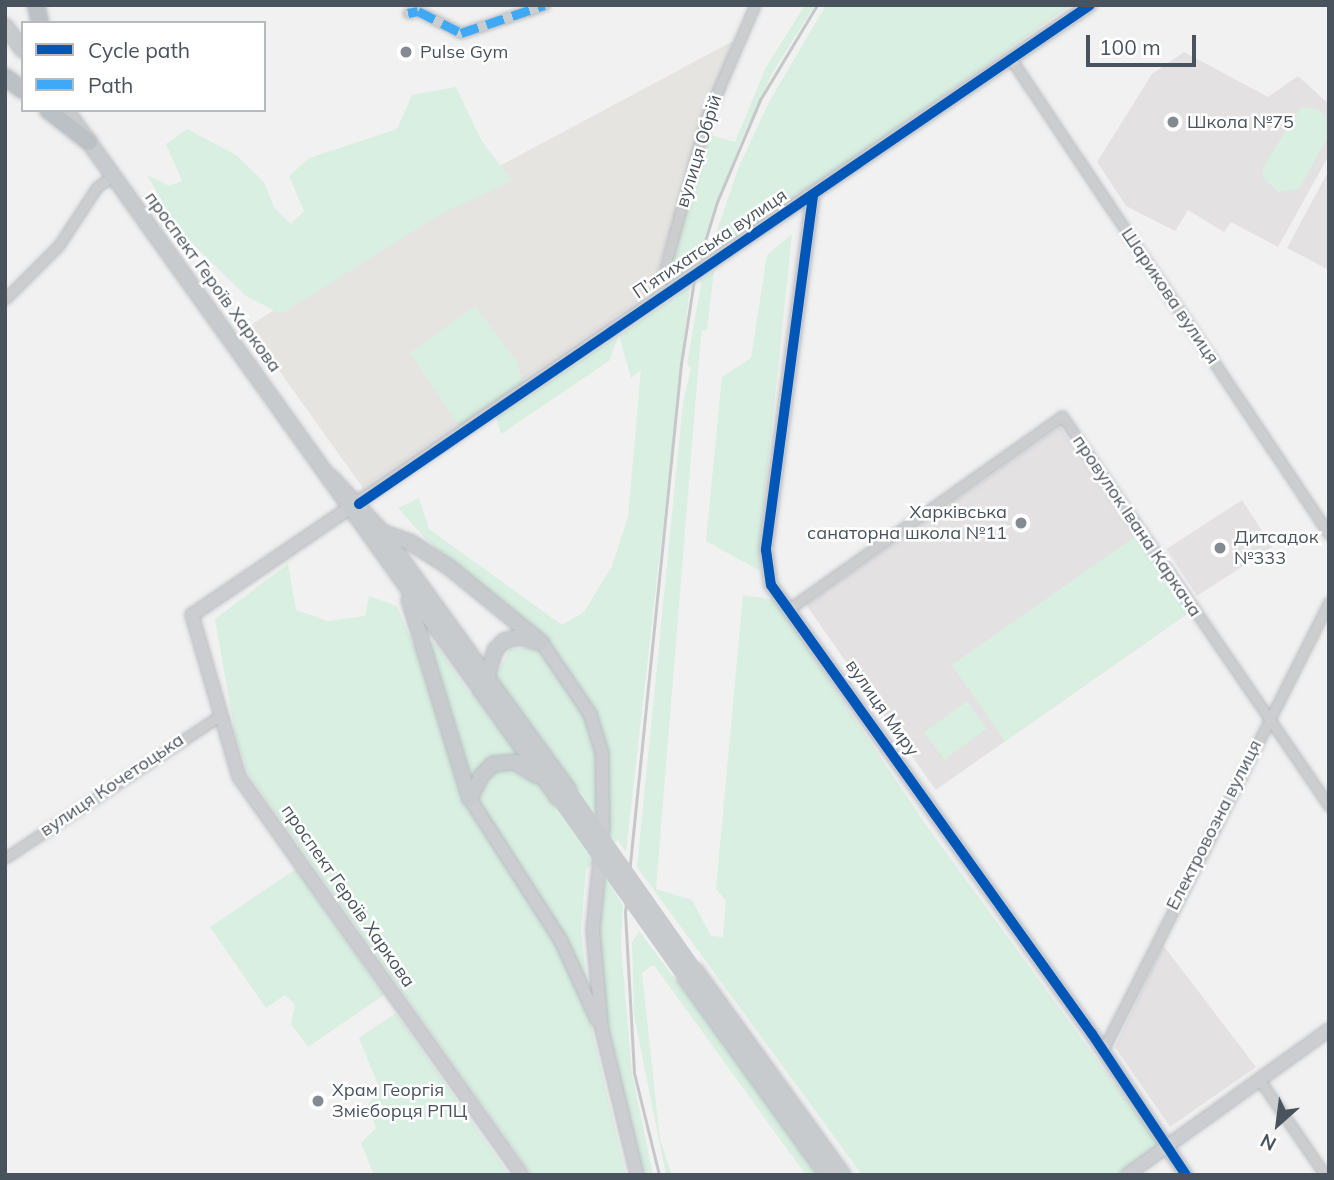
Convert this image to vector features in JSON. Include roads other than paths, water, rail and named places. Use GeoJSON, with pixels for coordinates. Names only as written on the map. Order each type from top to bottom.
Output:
{"type":"FeatureCollection","features":[{"type":"Feature","properties":{"kind":"highway"},"geometry":{"type":"LineString","coordinates":[[5,77],[21,89]]}},
{"type":"Feature","properties":{"kind":"highway"},"geometry":{"type":"LineString","coordinates":[[51,112],[89,142]]}},
{"type":"Feature","properties":{"kind":"main road"},"geometry":{"type":"LineString","coordinates":[[5,26],[21,48]]}},
{"type":"Feature","properties":{"kind":"main road","name":"проспект Героїв Харкова"},"geometry":{"type":"LineString","coordinates":[[67,112],[354,507],[407,592],[559,791]]}},
{"type":"Feature","properties":{"kind":"main road","name":"проспект Героїв Харкова"},"geometry":{"type":"LineString","coordinates":[[354,507],[382,532],[487,677],[559,791]]}},
{"type":"Feature","properties":{"kind":"main road"},"geometry":{"type":"LineString","coordinates":[[382,532],[410,542],[449,567],[542,643]]}},
{"type":"Feature","properties":{"kind":"main road"},"geometry":{"type":"LineString","coordinates":[[407,592],[470,799]]}},
{"type":"Feature","properties":{"kind":"main road"},"geometry":{"type":"LineString","coordinates":[[487,677],[495,650],[504,641],[519,637],[542,643]]}},
{"type":"Feature","properties":{"kind":"main road"},"geometry":{"type":"LineString","coordinates":[[470,799],[481,776],[493,764],[515,762],[559,791],[691,974],[843,1175]]}},
{"type":"Feature","properties":{"kind":"main road"},"geometry":{"type":"LineString","coordinates":[[691,974],[827,1175]]}},
{"type":"Feature","properties":{"kind":"street"},"geometry":{"type":"LineString","coordinates":[[412,10],[461,33],[544,5]]}},
{"type":"Feature","properties":{"kind":"street","name":"вулиця Обрій"},"geometry":{"type":"LineString","coordinates":[[656,300],[706,118],[755,5]]}},
{"type":"Feature","properties":{"kind":"street","name":"П’ятихатська вулиця"},"geometry":{"type":"LineString","coordinates":[[192,615],[813,196],[1090,5]]}},
{"type":"Feature","properties":{"kind":"street","name":"Шарикова вулиця"},"geometry":{"type":"LineString","coordinates":[[1011,59],[1329,534]]}},
{"type":"Feature","properties":{"kind":"street"},"geometry":{"type":"LineString","coordinates":[[5,299],[59,245],[97,187],[113,176]]}},
{"type":"Feature","properties":{"kind":"street","name":"вулиця Миру"},"geometry":{"type":"LineString","coordinates":[[813,196],[766,550],[771,585],[790,608],[1102,1050],[1186,1175]]}},
{"type":"Feature","properties":{"kind":"street","name":"провулок Івана Каркача"},"geometry":{"type":"LineString","coordinates":[[790,608],[1062,416],[1329,806]]}},
{"type":"Feature","properties":{"kind":"street","name":"Електровозна вулиця"},"geometry":{"type":"LineString","coordinates":[[1102,1050],[1329,602]]}},
{"type":"Feature","properties":{"kind":"street","name":"проспект Героїв Харкова"},"geometry":{"type":"LineString","coordinates":[[192,615],[239,776],[523,1175]]}},
{"type":"Feature","properties":{"kind":"street"},"geometry":{"type":"LineString","coordinates":[[542,643],[590,714],[602,754],[603,828],[593,930],[602,1030],[637,1175]]}},
{"type":"Feature","properties":{"kind":"street","name":"вулиця Кочетоцька"},"geometry":{"type":"LineString","coordinates":[[5,858],[221,715]]}},
{"type":"Feature","properties":{"kind":"street"},"geometry":{"type":"LineString","coordinates":[[470,799],[561,941],[602,1030]]}},
{"type":"Feature","properties":{"kind":"street"},"geometry":{"type":"LineString","coordinates":[[1127,1175],[1329,1030]]}},
{"type":"Feature","properties":{"kind":"street"},"geometry":{"type":"LineString","coordinates":[[1259,1079],[1325,1175]]}},
{"type":"Feature","properties":{"kind":"railway"},"geometry":{"type":"LineString","coordinates":[[659,1175],[634,1073],[625,913],[681,364],[695,274],[717,202],[760,100],[817,5]]}},
{"type":"Feature","properties":{"kind":"place","name":"Pulse Gym"},"geometry":{"type":"Point","coordinates":[406,52]}},
{"type":"Feature","properties":{"kind":"place","name":"Школа №75"},"geometry":{"type":"Point","coordinates":[1173,122]}},
{"type":"Feature","properties":{"kind":"place","name":"Харківська санаторна школа №11"},"geometry":{"type":"Point","coordinates":[1021,523]}},
{"type":"Feature","properties":{"kind":"place","name":"Дитсадок №333"},"geometry":{"type":"Point","coordinates":[1220,548]}},
{"type":"Feature","properties":{"kind":"place","name":"Храм Георгія Змієборця РПЦ"},"geometry":{"type":"Point","coordinates":[318,1101]}}]}
